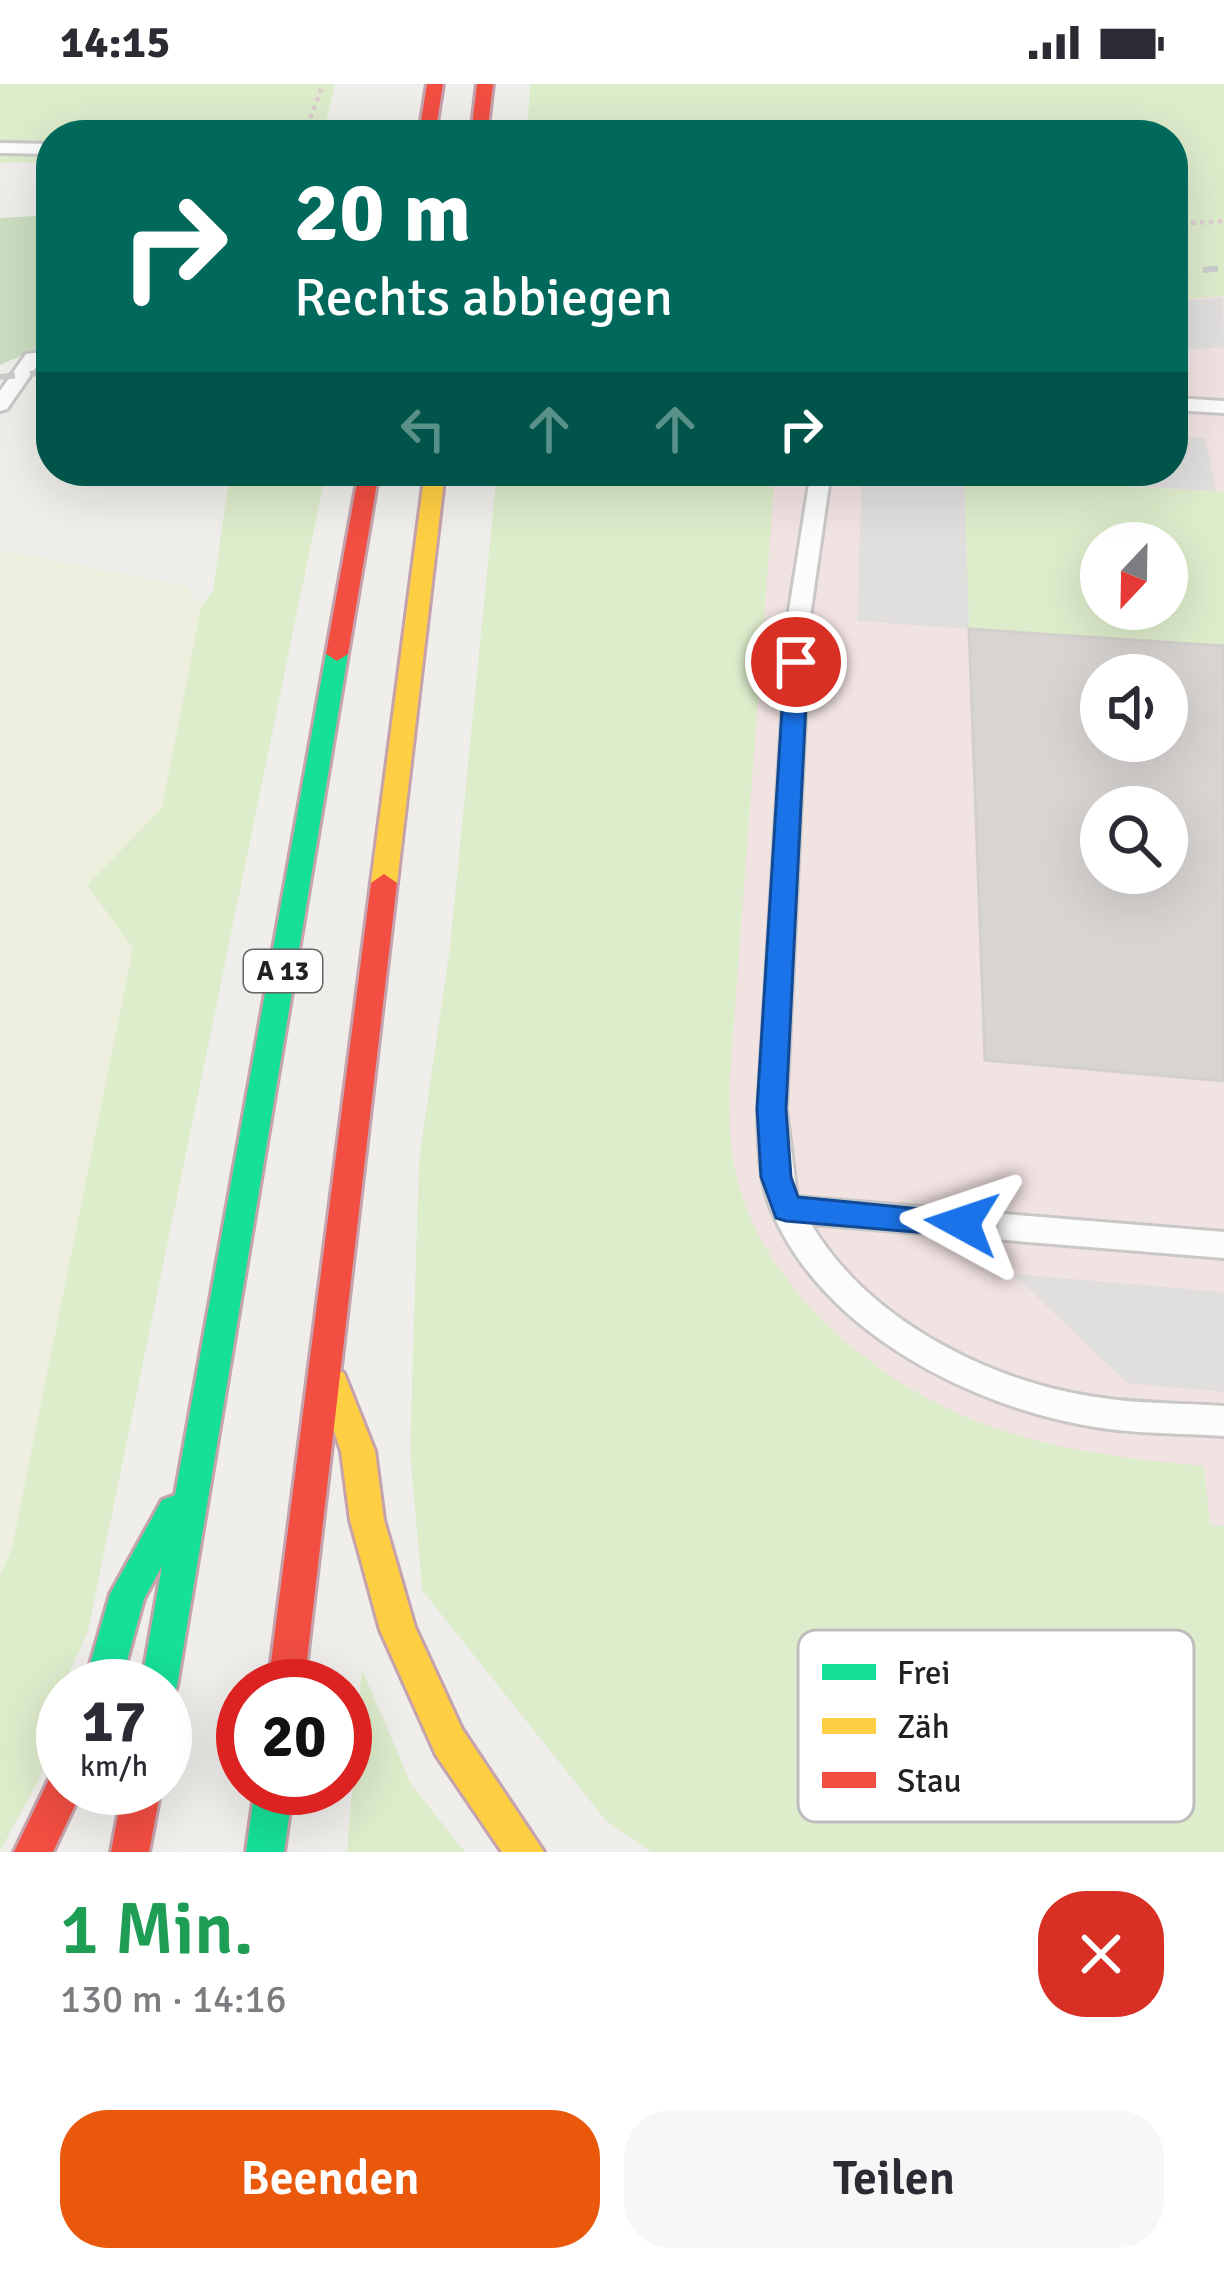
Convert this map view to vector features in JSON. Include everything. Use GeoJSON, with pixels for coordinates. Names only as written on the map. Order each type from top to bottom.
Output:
{"type":"FeatureCollection","features":[{"type":"Feature","properties":{"kind":"highway"},"geometry":{"type":"LineString","coordinates":[[429,120],[435,84]]}},
{"type":"Feature","properties":{"kind":"highway"},"geometry":{"type":"LineString","coordinates":[[480,120],[485,84]]}},
{"type":"Feature","properties":{"kind":"highway","name":"A 13"},"geometry":{"type":"LineString","coordinates":[[165,1659],[366,486]]}},
{"type":"Feature","properties":{"kind":"highway"},"geometry":{"type":"LineString","coordinates":[[289,1659],[433,486]]}},
{"type":"Feature","properties":{"kind":"highway"},"geometry":{"type":"LineString","coordinates":[[327,1365],[358,1451],[367,1520],[398,1630],[449,1742],[525,1852]]}},
{"type":"Feature","properties":{"kind":"highway"},"geometry":{"type":"LineString","coordinates":[[110,1659],[128,1594],[197,1472]]}},
{"type":"Feature","properties":{"kind":"highway"},"geometry":{"type":"LineString","coordinates":[[32,1852],[50,1815]]}},
{"type":"Feature","properties":{"kind":"highway"},"geometry":{"type":"LineString","coordinates":[[130,1852],[137,1815]]}},
{"type":"Feature","properties":{"kind":"highway"},"geometry":{"type":"LineString","coordinates":[[266,1852],[271,1815]]}},
{"type":"Feature","properties":{"kind":"lane"},"geometry":{"type":"LineString","coordinates":[[0,148],[36,149]]}},
{"type":"Feature","properties":{"kind":"lane"},"geometry":{"type":"LineString","coordinates":[[0,405],[36,358]]}},
{"type":"Feature","properties":{"kind":"lane"},"geometry":{"type":"LineString","coordinates":[[1188,405],[1224,407]]}},
{"type":"Feature","properties":{"kind":"lane"},"geometry":{"type":"LineString","coordinates":[[819,486],[799,617],[772,1109],[776,1177],[786,1209],[818,1259],[859,1300],[947,1364],[1023,1394],[1083,1410],[1224,1421]]}},
{"type":"Feature","properties":{"kind":"lane"},"geometry":{"type":"LineString","coordinates":[[786,1209],[1224,1245]]}},
{"type":"Feature","properties":{"kind":"path"},"geometry":{"type":"LineString","coordinates":[[310,120],[323,84]]}},
{"type":"Feature","properties":{"kind":"path"},"geometry":{"type":"LineString","coordinates":[[1188,223],[1224,221]]}},
{"type":"Feature","properties":{"kind":"shaded area"},"geometry":{"type":"Polygon","coordinates":[[[1224,281],[1224,1623],[717,1290],[661,486],[1188,486],[1188,285],[1224,281]]]}},
{"type":"Feature","properties":{"kind":"shaded area"},"geometry":{"type":"Polygon","coordinates":[[[1223,298],[1224,347],[1188,350],[1188,301],[1223,298]]]}},
{"type":"Feature","properties":{"kind":"shaded area"},"geometry":{"type":"Polygon","coordinates":[[[1188,437],[1205,438],[1216,491],[1132,486],[1188,486],[1188,437]]]}},
{"type":"Feature","properties":{"kind":"shaded area"},"geometry":{"type":"Polygon","coordinates":[[[862,486],[964,486],[969,629],[857,621],[862,486]]]}},
{"type":"Feature","properties":{"kind":"shaded area"},"geometry":{"type":"Polygon","coordinates":[[[1013,1274],[1224,1292],[1224,1392],[1127,1383],[1013,1274]]]}},
{"type":"Feature","properties":{"kind":"green space"},"geometry":{"type":"Polygon","coordinates":[[[0,84],[335,84],[327,120],[36,120],[36,162],[0,163],[0,84]]]}},
{"type":"Feature","properties":{"kind":"green space"},"geometry":{"type":"Polygon","coordinates":[[[530,84],[1224,84],[1224,296],[1188,299],[1188,120],[528,120],[530,84]]]}},
{"type":"Feature","properties":{"kind":"green space"},"geometry":{"type":"Polygon","coordinates":[[[36,216],[36,349],[0,365],[0,218],[36,216]]]}},
{"type":"Feature","properties":{"kind":"green space"},"geometry":{"type":"Polygon","coordinates":[[[228,486],[323,486],[88,1631],[75,1659],[36,1659],[36,1785],[0,1851],[0,1575],[12,1548],[133,948],[87,885],[162,808],[201,607],[213,591],[228,486]]]}},
{"type":"Feature","properties":{"kind":"green space"},"geometry":{"type":"Polygon","coordinates":[[[496,486],[774,486],[729,1089],[732,1153],[744,1202],[765,1247],[795,1290],[830,1328],[915,1391],[961,1415],[1031,1439],[1204,1466],[1210,1525],[1224,1526],[1224,1852],[652,1852],[606,1821],[422,1590],[410,1450],[419,1160],[450,947],[496,486]]]}},
{"type":"Feature","properties":{"kind":"green space"},"geometry":{"type":"Polygon","coordinates":[[[964,486],[1126,486],[1224,492],[1224,646],[969,629],[964,486]]]}},
{"type":"Feature","properties":{"kind":"green space"},"geometry":{"type":"Polygon","coordinates":[[[0,550],[185,586],[201,607],[162,808],[88,885],[133,947],[12,1549],[0,1575],[0,550]]]}},
{"type":"Feature","properties":{"kind":"green space"},"geometry":{"type":"Polygon","coordinates":[[[372,1693],[411,1784],[465,1852],[347,1852],[350,1815],[372,1815],[372,1693]]]}},
{"type":"Feature","properties":{"kind":"building"},"geometry":{"type":"Polygon","coordinates":[[[969,629],[1224,646],[1224,1081],[985,1060],[969,629]]]}},
{"type":"Feature","properties":{"kind":"railway"},"geometry":{"type":"LineString","coordinates":[[1188,272],[1224,268]]}},
{"type":"Feature","properties":{"kind":"railway"},"geometry":{"type":"LineString","coordinates":[[0,377],[36,373]]}},
{"type":"Feature","properties":{"kind":"traffic: fast"},"geometry":{"type":"LineString","coordinates":[[164,1659],[337,654]]}},
{"type":"Feature","properties":{"kind":"traffic: fast"},"geometry":{"type":"LineString","coordinates":[[110,1659],[128,1594],[174,1511]]}},
{"type":"Feature","properties":{"kind":"traffic: fast"},"geometry":{"type":"LineString","coordinates":[[265,1852],[270,1815]]}},
{"type":"Feature","properties":{"kind":"traffic: slow"},"geometry":{"type":"LineString","coordinates":[[384,883],[433,486]]}},
{"type":"Feature","properties":{"kind":"traffic: slow"},"geometry":{"type":"LineString","coordinates":[[333,1383],[358,1451],[367,1520],[398,1630],[449,1742],[525,1852]]}},
{"type":"Feature","properties":{"kind":"traffic: jam"},"geometry":{"type":"LineString","coordinates":[[429,120],[435,84]]}},
{"type":"Feature","properties":{"kind":"traffic: jam"},"geometry":{"type":"LineString","coordinates":[[481,120],[485,84]]}},
{"type":"Feature","properties":{"kind":"traffic: jam"},"geometry":{"type":"LineString","coordinates":[[337,654],[366,486]]}},
{"type":"Feature","properties":{"kind":"traffic: jam"},"geometry":{"type":"LineString","coordinates":[[289,1659],[384,883]]}},
{"type":"Feature","properties":{"kind":"traffic: jam"},"geometry":{"type":"LineString","coordinates":[[33,1852],[51,1815]]}},
{"type":"Feature","properties":{"kind":"traffic: jam"},"geometry":{"type":"LineString","coordinates":[[130,1852],[137,1815]]}},
{"type":"Feature","properties":{"kind":"route"},"geometry":{"type":"LineString","coordinates":[[796,662],[772,1109],[776,1177],[786,1209],[962,1223]]}}]}
